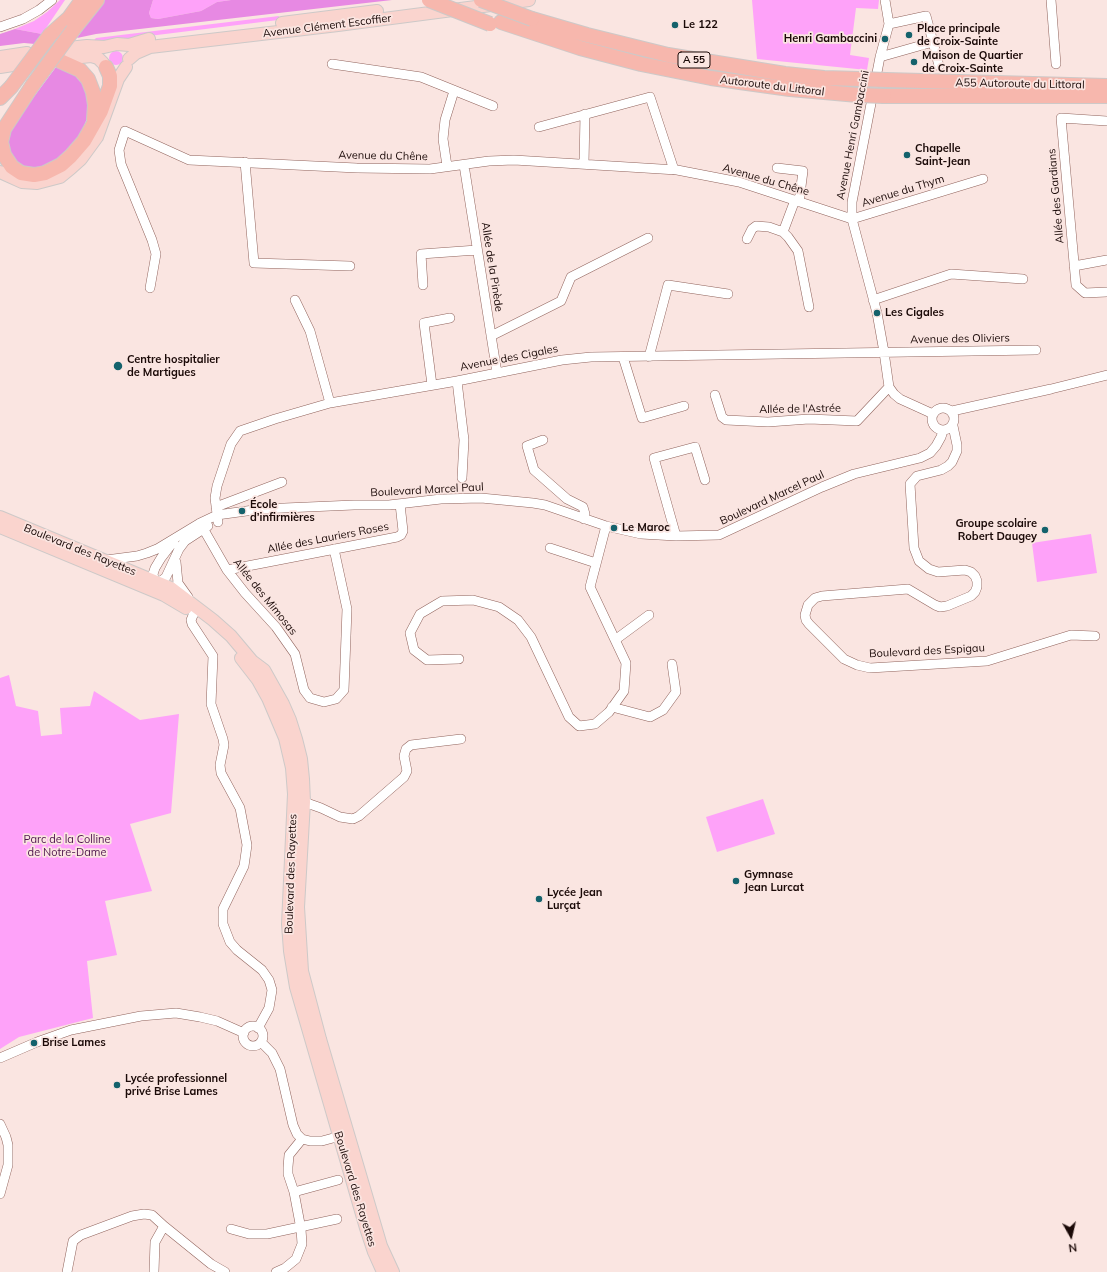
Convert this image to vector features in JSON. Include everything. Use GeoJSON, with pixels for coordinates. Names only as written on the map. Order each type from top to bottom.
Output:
{"type":"FeatureCollection","features":[{"type":"Feature","properties":{"kind":"highway"},"geometry":{"type":"LineString","coordinates":[[0,98],[11,87],[75,0]]}},
{"type":"Feature","properties":{"kind":"highway"},"geometry":{"type":"LineString","coordinates":[[50,34],[68,18],[82,0]]}},
{"type":"Feature","properties":{"kind":"highway"},"geometry":{"type":"LineString","coordinates":[[82,19],[93,0]]}},
{"type":"Feature","properties":{"kind":"highway"},"geometry":{"type":"LineString","coordinates":[[97,0],[32,86],[4,129],[2,136],[2,149],[7,161],[16,170],[34,175],[53,170],[71,156],[84,141],[101,112],[111,83],[110,76],[105,65]]}},
{"type":"Feature","properties":{"kind":"highway"},"geometry":{"type":"LineString","coordinates":[[429,0],[495,23]]}},
{"type":"Feature","properties":{"kind":"highway","name":"Autoroute du Littoral"},"geometry":{"type":"LineString","coordinates":[[448,0],[495,23],[641,64],[711,78],[790,89],[858,95],[1107,96]]}},
{"type":"Feature","properties":{"kind":"highway","name":"Autoroute du Littoral"},"geometry":{"type":"LineString","coordinates":[[481,0],[532,19],[587,36],[676,56],[785,74],[824,78],[886,80]]}},
{"type":"Feature","properties":{"kind":"highway"},"geometry":{"type":"LineString","coordinates":[[61,60],[80,70],[88,79],[94,92],[95,105],[92,129]]}},
{"type":"Feature","properties":{"kind":"highway","name":"A55 Autoroute du Littoral"},"geometry":{"type":"LineString","coordinates":[[886,80],[1107,86]]}},
{"type":"Feature","properties":{"kind":"highway"},"geometry":{"type":"LineString","coordinates":[[0,119],[32,86]]}},
{"type":"Feature","properties":{"kind":"main road","name":"Avenue Clément Escoffier"},"geometry":{"type":"LineString","coordinates":[[121,45],[132,45],[148,40],[468,0]]}},
{"type":"Feature","properties":{"kind":"main road","name":"Avenue Clément Escoffier"},"geometry":{"type":"LineString","coordinates":[[127,63],[140,50],[150,47],[338,25],[529,0]]}},
{"type":"Feature","properties":{"kind":"main road"},"geometry":{"type":"LineString","coordinates":[[0,172],[22,182],[36,183],[60,177],[81,159],[97,137],[118,79],[127,63],[128,51],[121,45],[112,45],[100,48],[87,46],[70,48]]}},
{"type":"Feature","properties":{"kind":"main road"},"geometry":{"type":"LineString","coordinates":[[105,65],[103,54],[108,46]]}},
{"type":"Feature","properties":{"kind":"main road"},"geometry":{"type":"LineString","coordinates":[[0,57],[27,53]]}},
{"type":"Feature","properties":{"kind":"main road"},"geometry":{"type":"LineString","coordinates":[[61,60],[91,56],[98,58],[114,71],[118,71],[127,63]]}},
{"type":"Feature","properties":{"kind":"main road"},"geometry":{"type":"LineString","coordinates":[[0,67],[19,64]]}},
{"type":"Feature","properties":{"kind":"main road","name":"Boulevard des Rayettes"},"geometry":{"type":"LineString","coordinates":[[0,517],[108,566]]}},
{"type":"Feature","properties":{"kind":"main road","name":"Boulevard des Rayettes"},"geometry":{"type":"LineString","coordinates":[[0,527],[170,588],[231,636],[252,661],[264,670],[283,704],[294,733],[301,759],[298,907],[302,971],[366,1228],[382,1272]]}},
{"type":"Feature","properties":{"kind":"main road","name":"Boulevard des Rayettes"},"geometry":{"type":"LineString","coordinates":[[157,584],[207,623],[239,656],[258,680],[268,698],[285,738],[299,801]]}},
{"type":"Feature","properties":{"kind":"main road","name":"Boulevard des Rayettes"},"geometry":{"type":"LineString","coordinates":[[343,1135],[381,1246],[393,1272]]}},
{"type":"Feature","properties":{"kind":"street"},"geometry":{"type":"LineString","coordinates":[[0,27],[23,19],[39,10],[52,0]]}},
{"type":"Feature","properties":{"kind":"street","name":"Avenue Henri Gambaccini"},"geometry":{"type":"LineString","coordinates":[[885,0],[889,24],[880,57],[852,202],[852,219],[873,300],[884,352],[889,387]]}},
{"type":"Feature","properties":{"kind":"street"},"geometry":{"type":"LineString","coordinates":[[1051,0],[1056,64]]}},
{"type":"Feature","properties":{"kind":"street"},"geometry":{"type":"LineString","coordinates":[[889,24],[926,16],[940,66]]}},
{"type":"Feature","properties":{"kind":"street"},"geometry":{"type":"LineString","coordinates":[[880,57],[933,42]]}},
{"type":"Feature","properties":{"kind":"street"},"geometry":{"type":"LineString","coordinates":[[332,64],[421,77],[493,106]]}},
{"type":"Feature","properties":{"kind":"street"},"geometry":{"type":"LineString","coordinates":[[447,166],[443,139],[445,120],[454,90]]}},
{"type":"Feature","properties":{"kind":"street"},"geometry":{"type":"LineString","coordinates":[[539,127],[650,97],[674,170]]}},
{"type":"Feature","properties":{"kind":"street"},"geometry":{"type":"LineString","coordinates":[[584,164],[585,114]]}},
{"type":"Feature","properties":{"kind":"street","name":"Allée des Gardians"},"geometry":{"type":"LineString","coordinates":[[1107,121],[1061,118],[1076,285],[1085,293],[1107,292]]}},
{"type":"Feature","properties":{"kind":"street","name":"Avenue du Chêne"},"geometry":{"type":"LineString","coordinates":[[150,288],[156,254],[152,240],[120,164],[118,150],[125,131],[190,160],[364,168],[430,169],[490,161],[514,160],[674,170],[740,182],[852,219]]}},
{"type":"Feature","properties":{"kind":"street"},"geometry":{"type":"LineString","coordinates":[[244,162],[254,263],[350,266]]}},
{"type":"Feature","properties":{"kind":"street","name":"Allée de la Pinède"},"geometry":{"type":"LineString","coordinates":[[464,165],[497,373]]}},
{"type":"Feature","properties":{"kind":"street"},"geometry":{"type":"LineString","coordinates":[[777,168],[803,171],[797,201],[783,232]]}},
{"type":"Feature","properties":{"kind":"street","name":"Avenue du Thym"},"geometry":{"type":"LineString","coordinates":[[852,219],[983,179]]}},
{"type":"Feature","properties":{"kind":"street"},"geometry":{"type":"LineString","coordinates":[[747,240],[752,229],[756,226],[769,227],[783,232],[798,250],[809,307]]}},
{"type":"Feature","properties":{"kind":"street"},"geometry":{"type":"LineString","coordinates":[[491,336],[561,301],[571,277],[648,238]]}},
{"type":"Feature","properties":{"kind":"street"},"geometry":{"type":"LineString","coordinates":[[424,285],[421,254],[477,250]]}},
{"type":"Feature","properties":{"kind":"street"},"geometry":{"type":"LineString","coordinates":[[1074,266],[1107,260]]}},
{"type":"Feature","properties":{"kind":"street"},"geometry":{"type":"LineString","coordinates":[[873,300],[951,274],[1023,279]]}},
{"type":"Feature","properties":{"kind":"street"},"geometry":{"type":"LineString","coordinates":[[649,357],[668,286],[728,294]]}},
{"type":"Feature","properties":{"kind":"street"},"geometry":{"type":"LineString","coordinates":[[296,300],[310,330],[330,403]]}},
{"type":"Feature","properties":{"kind":"street"},"geometry":{"type":"LineString","coordinates":[[432,385],[424,323],[450,318]]}},
{"type":"Feature","properties":{"kind":"street","name":"Avenue des Oliviers"},"geometry":{"type":"LineString","coordinates":[[884,352],[1036,350]]}},
{"type":"Feature","properties":{"kind":"street","name":"Avenue des Cigales"},"geometry":{"type":"LineString","coordinates":[[217,515],[215,498],[221,474],[231,444],[240,431],[330,403],[457,381],[562,360],[591,357],[884,352]]}},
{"type":"Feature","properties":{"kind":"street"},"geometry":{"type":"LineString","coordinates":[[623,357],[642,418],[684,406]]}},
{"type":"Feature","properties":{"kind":"street"},"geometry":{"type":"LineString","coordinates":[[952,411],[955,421],[950,429],[942,431],[934,426],[932,419],[933,414],[941,408],[952,411],[1107,375]]}},
{"type":"Feature","properties":{"kind":"street"},"geometry":{"type":"LineString","coordinates":[[457,381],[464,440],[462,478]]}},
{"type":"Feature","properties":{"kind":"street"},"geometry":{"type":"LineString","coordinates":[[889,387],[900,399],[933,414]]}},
{"type":"Feature","properties":{"kind":"street","name":"Allée de l'Astrée"},"geometry":{"type":"LineString","coordinates":[[715,395],[722,418],[726,420],[768,422],[809,419],[857,421],[889,387]]}},
{"type":"Feature","properties":{"kind":"street","name":"Boulevard des Espigau"},"geometry":{"type":"LineString","coordinates":[[953,426],[958,445],[952,462],[941,470],[918,476],[910,484],[914,548],[919,561],[929,569],[938,572],[965,570],[971,572],[977,581],[975,592],[971,596],[947,606],[940,607],[908,590],[822,596],[811,601],[806,609],[806,620],[844,659],[857,665],[870,668],[987,661],[1072,635],[1095,636]]}},
{"type":"Feature","properties":{"kind":"street","name":"Boulevard Marcel Paul"},"geometry":{"type":"LineString","coordinates":[[157,584],[166,577],[185,541],[201,526],[217,515],[261,509],[400,504],[441,499],[481,498],[545,505],[606,526],[641,534],[719,536],[824,486],[854,474],[920,458],[930,453],[936,446],[941,437],[942,431]]}},
{"type":"Feature","properties":{"kind":"street"},"geometry":{"type":"LineString","coordinates":[[543,440],[527,446],[534,470],[566,499],[583,507],[585,514],[584,519]]}},
{"type":"Feature","properties":{"kind":"street"},"geometry":{"type":"LineString","coordinates":[[676,536],[654,458],[696,447],[705,480]]}},
{"type":"Feature","properties":{"kind":"street"},"geometry":{"type":"LineString","coordinates":[[217,515],[282,482]]}},
{"type":"Feature","properties":{"kind":"street","name":"Allée des Lauriers Roses"},"geometry":{"type":"LineString","coordinates":[[227,570],[397,537],[401,535],[403,531],[400,504]]}},
{"type":"Feature","properties":{"kind":"street","name":"Boulevard Marcel Paul"},"geometry":{"type":"LineString","coordinates":[[108,566],[131,557],[147,553],[201,526]]}},
{"type":"Feature","properties":{"kind":"street","name":"Allée des Mimosas"},"geometry":{"type":"LineString","coordinates":[[201,526],[227,570],[245,593],[276,627],[295,654],[304,690],[310,698],[324,702],[336,699],[344,690],[347,609],[334,549]]}},
{"type":"Feature","properties":{"kind":"street"},"geometry":{"type":"LineString","coordinates":[[459,659],[427,660],[414,650],[410,632],[420,614],[442,601],[473,600],[499,607],[518,620],[531,637],[569,716],[579,726],[595,724],[612,707],[624,691],[626,663],[590,587],[606,526]]}},
{"type":"Feature","properties":{"kind":"street","name":"Boulevard Marcel Paul"},"geometry":{"type":"LineString","coordinates":[[157,584],[155,568],[177,537]]}},
{"type":"Feature","properties":{"kind":"street"},"geometry":{"type":"LineString","coordinates":[[550,548],[596,563]]}},
{"type":"Feature","properties":{"kind":"street"},"geometry":{"type":"LineString","coordinates":[[176,558],[178,583],[186,596],[227,627],[264,670]]}},
{"type":"Feature","properties":{"kind":"street"},"geometry":{"type":"LineString","coordinates":[[194,613],[191,620],[192,624],[213,656],[211,704],[224,745],[220,765],[221,773],[240,808],[247,845],[242,871],[223,909],[223,924],[233,946],[262,970],[269,980],[272,990],[269,1008],[258,1028]]}},
{"type":"Feature","properties":{"kind":"street"},"geometry":{"type":"LineString","coordinates":[[615,640],[649,615]]}},
{"type":"Feature","properties":{"kind":"street"},"geometry":{"type":"LineString","coordinates":[[612,707],[650,717],[663,710],[676,692],[672,664]]}},
{"type":"Feature","properties":{"kind":"street"},"geometry":{"type":"LineString","coordinates":[[299,801],[321,808],[340,817],[353,819],[359,816],[404,777],[407,771],[404,756],[406,749],[411,745],[461,739]]}},
{"type":"Feature","properties":{"kind":"street"},"geometry":{"type":"LineString","coordinates":[[0,1058],[37,1042],[71,1030],[141,1016],[176,1013],[200,1016],[217,1021],[244,1033]]}},
{"type":"Feature","properties":{"kind":"street"},"geometry":{"type":"LineString","coordinates":[[250,1027],[258,1028],[263,1036],[261,1042],[256,1046],[248,1045],[243,1038],[244,1033],[250,1027]]}},
{"type":"Feature","properties":{"kind":"street"},"geometry":{"type":"LineString","coordinates":[[261,1042],[272,1054],[280,1069],[293,1125],[297,1134],[302,1139],[310,1141],[322,1141],[343,1135]]}},
{"type":"Feature","properties":{"kind":"street"},"geometry":{"type":"LineString","coordinates":[[0,1124],[8,1145],[8,1165],[0,1191]]}},
{"type":"Feature","properties":{"kind":"street"},"geometry":{"type":"LineString","coordinates":[[276,1272],[285,1268],[296,1259],[302,1244],[294,1192],[288,1174],[289,1155],[302,1139]]}},
{"type":"Feature","properties":{"kind":"street"},"geometry":{"type":"LineString","coordinates":[[294,1192],[338,1180]]}},
{"type":"Feature","properties":{"kind":"street"},"geometry":{"type":"LineString","coordinates":[[67,1272],[73,1241],[81,1235],[132,1216],[144,1214],[152,1215],[212,1264],[225,1272]]}},
{"type":"Feature","properties":{"kind":"street"},"geometry":{"type":"LineString","coordinates":[[231,1229],[249,1234],[267,1234],[336,1219]]}},
{"type":"Feature","properties":{"kind":"street"},"geometry":{"type":"LineString","coordinates":[[154,1272],[155,1242],[164,1226]]}},
{"type":"Feature","properties":{"kind":"green space"},"geometry":{"type":"Polygon","coordinates":[[[60,0],[65,0],[42,34],[15,29],[34,21],[60,0]]]}},
{"type":"Feature","properties":{"kind":"green space"},"geometry":{"type":"Polygon","coordinates":[[[153,0],[231,0],[217,2],[201,11],[158,19],[151,18],[149,13],[153,0]]]}},
{"type":"Feature","properties":{"kind":"green space"},"geometry":{"type":"Polygon","coordinates":[[[752,0],[879,0],[878,9],[856,8],[850,55],[869,58],[867,70],[757,59],[752,0]]]}},
{"type":"Feature","properties":{"kind":"green space"},"geometry":{"type":"Polygon","coordinates":[[[279,16],[278,20],[149,36],[134,41],[118,38],[108,40],[104,43],[93,41],[96,38],[279,16]]]}},
{"type":"Feature","properties":{"kind":"green space"},"geometry":{"type":"Polygon","coordinates":[[[113,51],[119,51],[123,55],[123,61],[119,65],[113,65],[109,61],[109,55],[113,51]]]}},
{"type":"Feature","properties":{"kind":"green space"},"geometry":{"type":"Polygon","coordinates":[[[1091,534],[1097,573],[1037,582],[1032,543],[1091,534]]]}},
{"type":"Feature","properties":{"kind":"green space","name":"Parc de la Colline de Notre-Dame"},"geometry":{"type":"Polygon","coordinates":[[[9,675],[16,706],[38,711],[41,736],[62,734],[60,708],[90,706],[94,691],[140,720],[179,714],[171,813],[130,824],[152,891],[105,901],[117,955],[87,961],[93,1018],[19,1037],[0,1049],[0,678],[9,675]]]}},
{"type":"Feature","properties":{"kind":"green space"},"geometry":{"type":"Polygon","coordinates":[[[763,799],[775,834],[717,852],[706,817],[763,799]]]}},
{"type":"Feature","properties":{"kind":"shaded area"},"geometry":{"type":"Polygon","coordinates":[[[103,0],[153,0],[149,13],[151,18],[158,19],[201,11],[217,2],[231,0],[392,0],[96,34],[77,38],[103,0]]]}},
{"type":"Feature","properties":{"kind":"shaded area"},"geometry":{"type":"Polygon","coordinates":[[[15,29],[42,34],[35,44],[24,43],[0,46],[0,34],[15,29]]]}},
{"type":"Feature","properties":{"kind":"shaded area"},"geometry":{"type":"Polygon","coordinates":[[[56,67],[60,67],[79,76],[77,78],[84,86],[87,93],[89,111],[81,133],[75,142],[57,159],[40,168],[30,168],[15,161],[10,154],[8,138],[10,129],[56,67]]]}},
{"type":"Feature","properties":{"kind":"place","name":"Le 122"},"geometry":{"type":"Point","coordinates":[675,25]}},
{"type":"Feature","properties":{"kind":"place","name":"Place principale de Croix-Sainte"},"geometry":{"type":"Point","coordinates":[909,35]}},
{"type":"Feature","properties":{"kind":"place","name":"Henri Gambaccini"},"geometry":{"type":"Point","coordinates":[885,39]}},
{"type":"Feature","properties":{"kind":"place","name":"Maison de Quartier de Croix-Sainte"},"geometry":{"type":"Point","coordinates":[914,62]}},
{"type":"Feature","properties":{"kind":"place","name":"Chapelle Saint-Jean"},"geometry":{"type":"Point","coordinates":[907,155]}},
{"type":"Feature","properties":{"kind":"place","name":"Les Cigales"},"geometry":{"type":"Point","coordinates":[877,313]}},
{"type":"Feature","properties":{"kind":"place","name":"Centre hospitalier de Martigues"},"geometry":{"type":"Point","coordinates":[118,366]}},
{"type":"Feature","properties":{"kind":"place","name":"École d’infirmières"},"geometry":{"type":"Point","coordinates":[242,511]}},
{"type":"Feature","properties":{"kind":"place","name":"Le Maroc"},"geometry":{"type":"Point","coordinates":[614,528]}},
{"type":"Feature","properties":{"kind":"place","name":"Groupe scolaire Robert Daugey"},"geometry":{"type":"Point","coordinates":[1045,530]}},
{"type":"Feature","properties":{"kind":"place","name":"Gymnase Jean Lurcat"},"geometry":{"type":"Point","coordinates":[736,881]}},
{"type":"Feature","properties":{"kind":"place","name":"Lycée Jean Lurçat"},"geometry":{"type":"Point","coordinates":[539,899]}},
{"type":"Feature","properties":{"kind":"place","name":"Brise Lames"},"geometry":{"type":"Point","coordinates":[34,1043]}},
{"type":"Feature","properties":{"kind":"place","name":"Lycée professionnel privé Brise Lames"},"geometry":{"type":"Point","coordinates":[117,1085]}}]}
